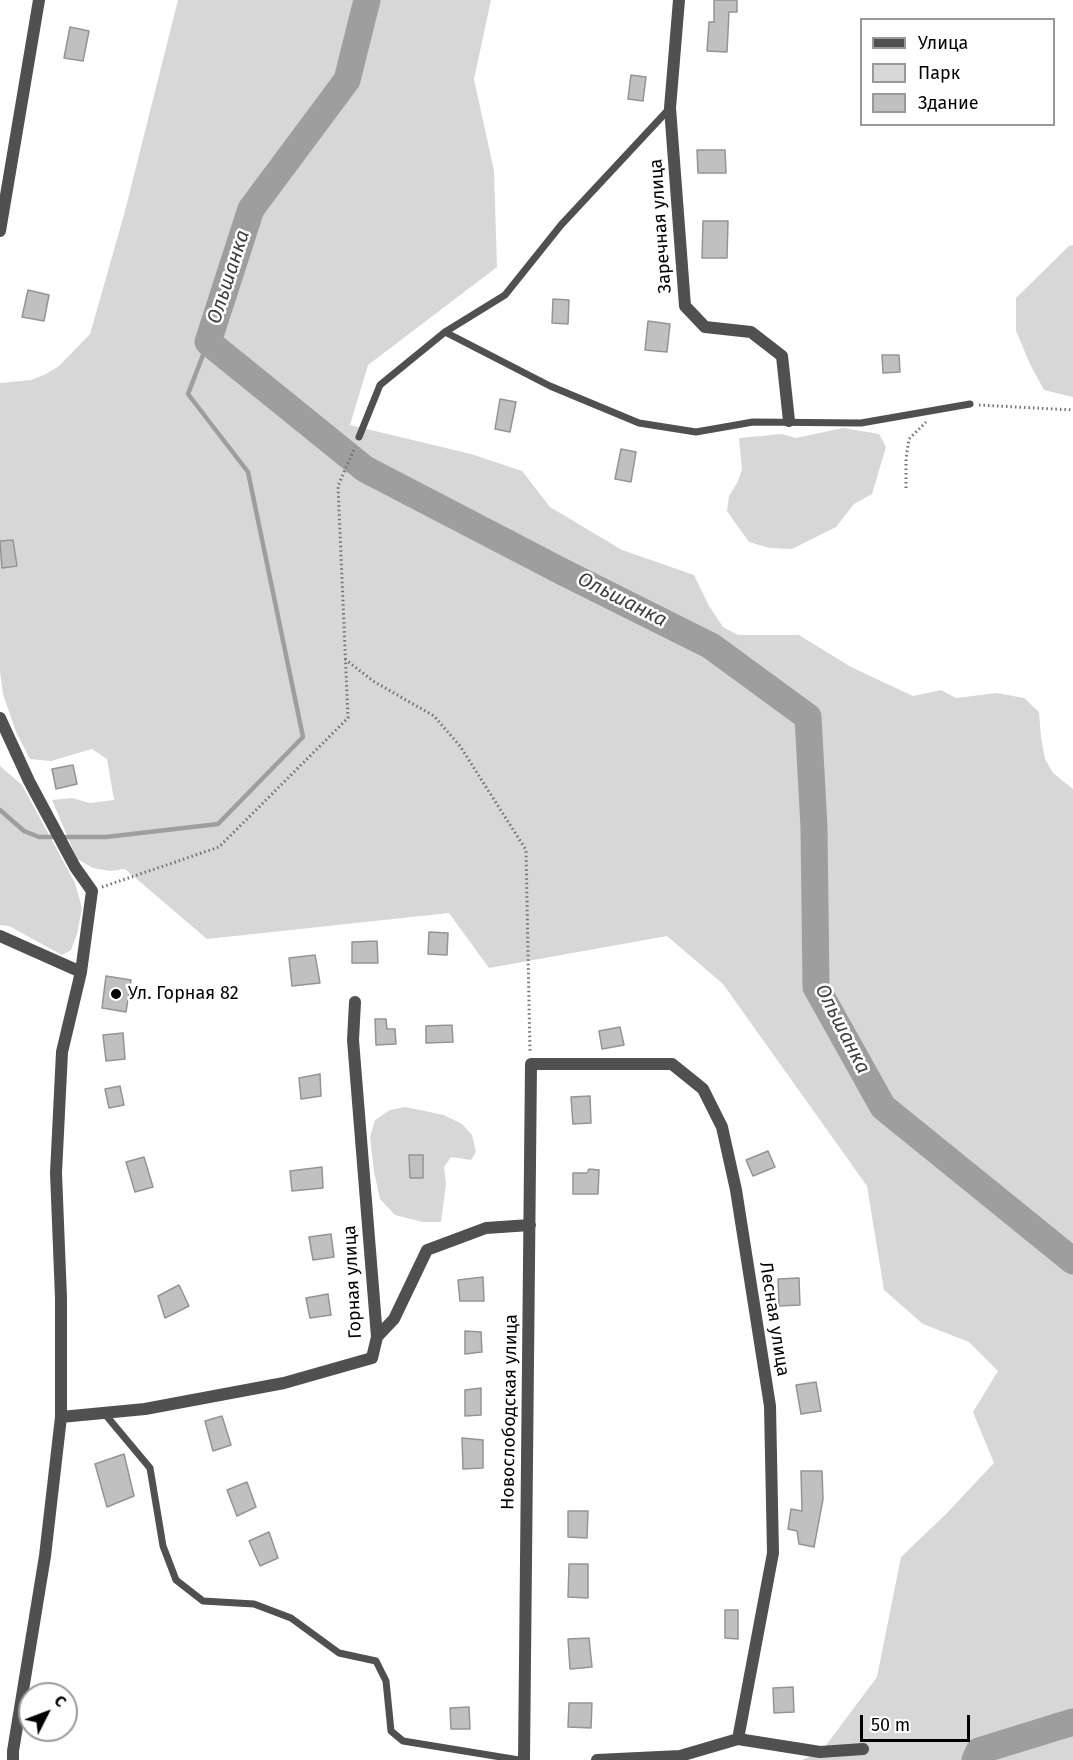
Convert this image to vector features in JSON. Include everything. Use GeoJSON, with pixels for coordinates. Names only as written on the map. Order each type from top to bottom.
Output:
{"type":"FeatureCollection","features":[{"type":"Feature","properties":{"kind":"street"},"geometry":{"type":"LineString","coordinates":[[0,231],[39,0]]}},
{"type":"Feature","properties":{"kind":"street","name":"Заречная улица"},"geometry":{"type":"LineString","coordinates":[[679,0],[670,108],[685,306],[705,327],[751,332],[782,356],[789,421]]}},
{"type":"Feature","properties":{"kind":"street"},"geometry":{"type":"LineString","coordinates":[[0,718],[29,781],[75,867],[92,891],[81,972],[62,1052],[56,1173],[61,1298],[61,1417],[45,1556],[13,1760]]}},
{"type":"Feature","properties":{"kind":"street"},"geometry":{"type":"LineString","coordinates":[[0,936],[81,972]]}},
{"type":"Feature","properties":{"kind":"street","name":"Горная улица"},"geometry":{"type":"LineString","coordinates":[[61,1417],[145,1409],[285,1383],[372,1358],[377,1337],[353,1040],[355,1002]]}},
{"type":"Feature","properties":{"kind":"street","name":"Новослободская улица"},"geometry":{"type":"LineString","coordinates":[[524,1760],[531,1064]]}},
{"type":"Feature","properties":{"kind":"street","name":"Лесная улица"},"geometry":{"type":"LineString","coordinates":[[531,1064],[672,1064],[703,1089],[722,1127],[736,1190],[770,1418],[773,1552],[738,1739]]}},
{"type":"Feature","properties":{"kind":"street"},"geometry":{"type":"LineString","coordinates":[[377,1337],[394,1319],[427,1250],[486,1228],[530,1225]]}},
{"type":"Feature","properties":{"kind":"street"},"geometry":{"type":"LineString","coordinates":[[597,1760],[680,1756],[738,1739],[820,1752],[863,1749]]}},
{"type":"Feature","properties":{"kind":"lane"},"geometry":{"type":"LineString","coordinates":[[359,437],[380,385],[446,332],[506,295],[561,225],[670,108]]}},
{"type":"Feature","properties":{"kind":"lane"},"geometry":{"type":"LineString","coordinates":[[446,332],[550,386],[639,423],[696,432],[753,422],[861,423],[970,404]]}},
{"type":"Feature","properties":{"kind":"lane"},"geometry":{"type":"LineString","coordinates":[[104,1413],[150,1468],[163,1545],[176,1580],[203,1601],[254,1604],[291,1618],[339,1653],[376,1661],[386,1681],[391,1731],[404,1741],[519,1760]]}},
{"type":"Feature","properties":{"kind":"path"},"geometry":{"type":"LineString","coordinates":[[970,404],[1073,410]]}},
{"type":"Feature","properties":{"kind":"path"},"geometry":{"type":"LineString","coordinates":[[906,488],[909,439],[930,419]]}},
{"type":"Feature","properties":{"kind":"path"},"geometry":{"type":"LineString","coordinates":[[92,891],[219,847],[348,718],[338,486],[359,437]]}},
{"type":"Feature","properties":{"kind":"path"},"geometry":{"type":"LineString","coordinates":[[345,658],[373,681],[434,716],[460,746],[526,850],[531,1064]]}},
{"type":"Feature","properties":{"kind":"green space"},"geometry":{"type":"Polygon","coordinates":[[[178,0],[491,0],[474,79],[494,171],[497,267],[368,365],[350,425],[471,454],[522,471],[550,507],[622,550],[694,575],[709,606],[723,627],[738,635],[799,635],[851,667],[913,696],[941,690],[956,698],[997,693],[1024,698],[1039,712],[1045,759],[1053,773],[1073,789],[1073,1760],[802,1760],[821,1752],[877,1677],[901,1557],[994,1463],[973,1412],[998,1371],[969,1342],[923,1324],[884,1290],[867,1186],[723,984],[667,936],[489,968],[449,913],[207,939],[125,869],[110,871],[93,868],[77,859],[52,800],[72,798],[90,803],[114,800],[107,759],[92,749],[51,761],[30,759],[16,732],[3,694],[0,671],[0,383],[31,380],[46,374],[59,366],[90,334],[125,211],[178,0]]]}},
{"type":"Feature","properties":{"kind":"green space"},"geometry":{"type":"Polygon","coordinates":[[[1073,245],[1073,397],[1044,390],[1016,331],[1016,298],[1069,246],[1073,245]]]}},
{"type":"Feature","properties":{"kind":"green space"},"geometry":{"type":"Polygon","coordinates":[[[843,428],[879,434],[886,447],[872,494],[854,504],[836,527],[792,549],[770,548],[749,542],[727,511],[729,496],[742,470],[739,438],[782,434],[796,438],[843,428]]]}},
{"type":"Feature","properties":{"kind":"green space"},"geometry":{"type":"Polygon","coordinates":[[[0,766],[22,785],[75,883],[82,908],[71,950],[62,955],[9,926],[0,925],[0,766]]]}},
{"type":"Feature","properties":{"kind":"green space"},"geometry":{"type":"Polygon","coordinates":[[[405,1107],[444,1115],[462,1124],[472,1135],[476,1152],[471,1160],[451,1157],[444,1167],[446,1184],[441,1222],[423,1222],[395,1215],[380,1199],[370,1137],[375,1120],[390,1110],[405,1107]]]}},
{"type":"Feature","properties":{"kind":"building"},"geometry":{"type":"Polygon","coordinates":[[[714,0],[737,0],[737,12],[729,12],[727,52],[707,51],[709,22],[714,22],[714,0]]]}},
{"type":"Feature","properties":{"kind":"building"},"geometry":{"type":"Polygon","coordinates":[[[70,27],[89,31],[83,61],[64,58],[70,27]]]}},
{"type":"Feature","properties":{"kind":"building"},"geometry":{"type":"Polygon","coordinates":[[[631,75],[646,77],[643,101],[628,99],[631,75]]]}},
{"type":"Feature","properties":{"kind":"building"},"geometry":{"type":"Polygon","coordinates":[[[697,150],[725,150],[726,173],[698,173],[697,150]]]}},
{"type":"Feature","properties":{"kind":"building"},"geometry":{"type":"Polygon","coordinates":[[[703,221],[728,221],[727,258],[702,258],[703,221]]]}},
{"type":"Feature","properties":{"kind":"building"},"geometry":{"type":"Polygon","coordinates":[[[28,290],[49,295],[44,321],[22,317],[28,290]]]}},
{"type":"Feature","properties":{"kind":"building"},"geometry":{"type":"Polygon","coordinates":[[[553,299],[569,300],[568,324],[552,323],[553,299]]]}},
{"type":"Feature","properties":{"kind":"building"},"geometry":{"type":"Polygon","coordinates":[[[648,321],[670,324],[667,352],[645,350],[648,321]]]}},
{"type":"Feature","properties":{"kind":"building"},"geometry":{"type":"Polygon","coordinates":[[[882,355],[899,355],[900,372],[883,373],[882,355]]]}},
{"type":"Feature","properties":{"kind":"building"},"geometry":{"type":"Polygon","coordinates":[[[500,399],[516,402],[510,432],[495,429],[500,399]]]}},
{"type":"Feature","properties":{"kind":"building"},"geometry":{"type":"Polygon","coordinates":[[[621,449],[636,452],[631,482],[615,479],[621,449]]]}},
{"type":"Feature","properties":{"kind":"building"},"geometry":{"type":"Polygon","coordinates":[[[13,540],[17,566],[2,568],[0,541],[13,540]]]}},
{"type":"Feature","properties":{"kind":"building"},"geometry":{"type":"Polygon","coordinates":[[[73,765],[77,784],[56,789],[52,769],[73,765]]]}},
{"type":"Feature","properties":{"kind":"building"},"geometry":{"type":"Polygon","coordinates":[[[429,932],[448,933],[447,955],[428,954],[429,932]]]}},
{"type":"Feature","properties":{"kind":"building"},"geometry":{"type":"Polygon","coordinates":[[[377,941],[378,963],[352,963],[352,942],[377,941]]]}},
{"type":"Feature","properties":{"kind":"building"},"geometry":{"type":"Polygon","coordinates":[[[315,955],[320,983],[292,986],[289,958],[315,955]]]}},
{"type":"Feature","properties":{"kind":"building","name":"Ул. Горная 82"},"geometry":{"type":"Polygon","coordinates":[[[106,976],[131,980],[126,1012],[102,1008],[106,976]]]}},
{"type":"Feature","properties":{"kind":"building"},"geometry":{"type":"Polygon","coordinates":[[[375,1019],[386,1019],[387,1029],[395,1029],[396,1044],[376,1045],[375,1019]]]}},
{"type":"Feature","properties":{"kind":"building"},"geometry":{"type":"Polygon","coordinates":[[[452,1025],[453,1042],[426,1043],[426,1026],[452,1025]]]}},
{"type":"Feature","properties":{"kind":"building"},"geometry":{"type":"Polygon","coordinates":[[[620,1027],[624,1045],[602,1049],[599,1031],[620,1027]]]}},
{"type":"Feature","properties":{"kind":"building"},"geometry":{"type":"Polygon","coordinates":[[[123,1033],[125,1059],[106,1061],[103,1035],[123,1033]]]}},
{"type":"Feature","properties":{"kind":"building"},"geometry":{"type":"Polygon","coordinates":[[[320,1074],[321,1096],[301,1099],[299,1078],[320,1074]]]}},
{"type":"Feature","properties":{"kind":"building"},"geometry":{"type":"Polygon","coordinates":[[[120,1086],[124,1105],[109,1108],[105,1089],[120,1086]]]}},
{"type":"Feature","properties":{"kind":"building"},"geometry":{"type":"Polygon","coordinates":[[[590,1096],[591,1123],[573,1124],[571,1097],[590,1096]]]}},
{"type":"Feature","properties":{"kind":"building"},"geometry":{"type":"Polygon","coordinates":[[[768,1151],[775,1167],[753,1176],[746,1160],[768,1151]]]}},
{"type":"Feature","properties":{"kind":"building"},"geometry":{"type":"Polygon","coordinates":[[[409,1155],[423,1155],[423,1178],[410,1178],[409,1155]]]}},
{"type":"Feature","properties":{"kind":"building"},"geometry":{"type":"Polygon","coordinates":[[[144,1157],[153,1187],[135,1192],[126,1162],[144,1157]]]}},
{"type":"Feature","properties":{"kind":"building"},"geometry":{"type":"Polygon","coordinates":[[[322,1167],[323,1188],[292,1191],[290,1171],[322,1167]]]}},
{"type":"Feature","properties":{"kind":"building"},"geometry":{"type":"Polygon","coordinates":[[[589,1169],[599,1170],[598,1194],[573,1194],[573,1173],[587,1173],[589,1169]]]}},
{"type":"Feature","properties":{"kind":"building"},"geometry":{"type":"Polygon","coordinates":[[[331,1234],[334,1257],[313,1260],[309,1237],[331,1234]]]}},
{"type":"Feature","properties":{"kind":"building"},"geometry":{"type":"Polygon","coordinates":[[[483,1277],[484,1301],[460,1301],[458,1280],[483,1277]]]}},
{"type":"Feature","properties":{"kind":"building"},"geometry":{"type":"Polygon","coordinates":[[[799,1278],[800,1305],[779,1306],[778,1279],[799,1278]]]}},
{"type":"Feature","properties":{"kind":"building"},"geometry":{"type":"Polygon","coordinates":[[[179,1285],[189,1306],[165,1318],[158,1296],[179,1285]]]}},
{"type":"Feature","properties":{"kind":"building"},"geometry":{"type":"Polygon","coordinates":[[[328,1294],[331,1315],[310,1318],[306,1298],[328,1294]]]}},
{"type":"Feature","properties":{"kind":"building"},"geometry":{"type":"Polygon","coordinates":[[[465,1331],[481,1332],[482,1352],[465,1354],[465,1331]]]}},
{"type":"Feature","properties":{"kind":"building"},"geometry":{"type":"Polygon","coordinates":[[[816,1382],[821,1411],[801,1414],[796,1385],[816,1382]]]}},
{"type":"Feature","properties":{"kind":"building"},"geometry":{"type":"Polygon","coordinates":[[[481,1388],[481,1415],[465,1416],[465,1390],[481,1388]]]}},
{"type":"Feature","properties":{"kind":"building"},"geometry":{"type":"Polygon","coordinates":[[[222,1416],[231,1445],[213,1451],[205,1421],[222,1416]]]}},
{"type":"Feature","properties":{"kind":"building"},"geometry":{"type":"Polygon","coordinates":[[[462,1438],[483,1440],[483,1468],[463,1469],[462,1438]]]}},
{"type":"Feature","properties":{"kind":"building"},"geometry":{"type":"Polygon","coordinates":[[[124,1454],[134,1496],[107,1507],[95,1464],[124,1454]]]}},
{"type":"Feature","properties":{"kind":"building"},"geometry":{"type":"Polygon","coordinates":[[[801,1471],[822,1471],[823,1499],[814,1547],[799,1544],[797,1531],[788,1529],[791,1509],[802,1511],[801,1471]]]}},
{"type":"Feature","properties":{"kind":"building"},"geometry":{"type":"Polygon","coordinates":[[[247,1482],[256,1507],[237,1516],[227,1490],[247,1482]]]}},
{"type":"Feature","properties":{"kind":"building"},"geometry":{"type":"Polygon","coordinates":[[[568,1511],[588,1511],[587,1538],[568,1537],[568,1511]]]}},
{"type":"Feature","properties":{"kind":"building"},"geometry":{"type":"Polygon","coordinates":[[[269,1532],[278,1558],[260,1566],[249,1541],[269,1532]]]}},
{"type":"Feature","properties":{"kind":"building"},"geometry":{"type":"Polygon","coordinates":[[[569,1564],[588,1564],[588,1598],[568,1597],[569,1564]]]}},
{"type":"Feature","properties":{"kind":"building"},"geometry":{"type":"Polygon","coordinates":[[[725,1610],[738,1610],[738,1639],[725,1638],[725,1610]]]}},
{"type":"Feature","properties":{"kind":"building"},"geometry":{"type":"Polygon","coordinates":[[[589,1638],[592,1667],[570,1669],[568,1639],[589,1638]]]}},
{"type":"Feature","properties":{"kind":"building"},"geometry":{"type":"Polygon","coordinates":[[[793,1687],[794,1712],[774,1713],[773,1688],[793,1687]]]}},
{"type":"Feature","properties":{"kind":"building"},"geometry":{"type":"Polygon","coordinates":[[[569,1703],[592,1703],[591,1728],[568,1727],[569,1703]]]}},
{"type":"Feature","properties":{"kind":"building"},"geometry":{"type":"Polygon","coordinates":[[[469,1707],[470,1729],[451,1729],[450,1708],[469,1707]]]}},
{"type":"Feature","properties":{"kind":"waterway","name":"Ольшанка"},"geometry":{"type":"LineString","coordinates":[[367,0],[347,80],[251,209],[208,342],[365,469],[711,646],[808,717],[814,827],[816,987],[883,1107],[1073,1261]]}},
{"type":"Feature","properties":{"kind":"waterway"},"geometry":{"type":"LineString","coordinates":[[0,810],[24,831],[39,837],[106,837],[218,824],[303,737],[248,472],[188,394],[208,342]]}},
{"type":"Feature","properties":{"kind":"waterway","name":"Ольшанка"},"geometry":{"type":"LineString","coordinates":[[975,1760],[979,1751],[1073,1722]]}},
{"type":"Feature","properties":{"kind":"place","name":"Ул. Горная 82"},"geometry":{"type":"Point","coordinates":[116,994]}}]}
